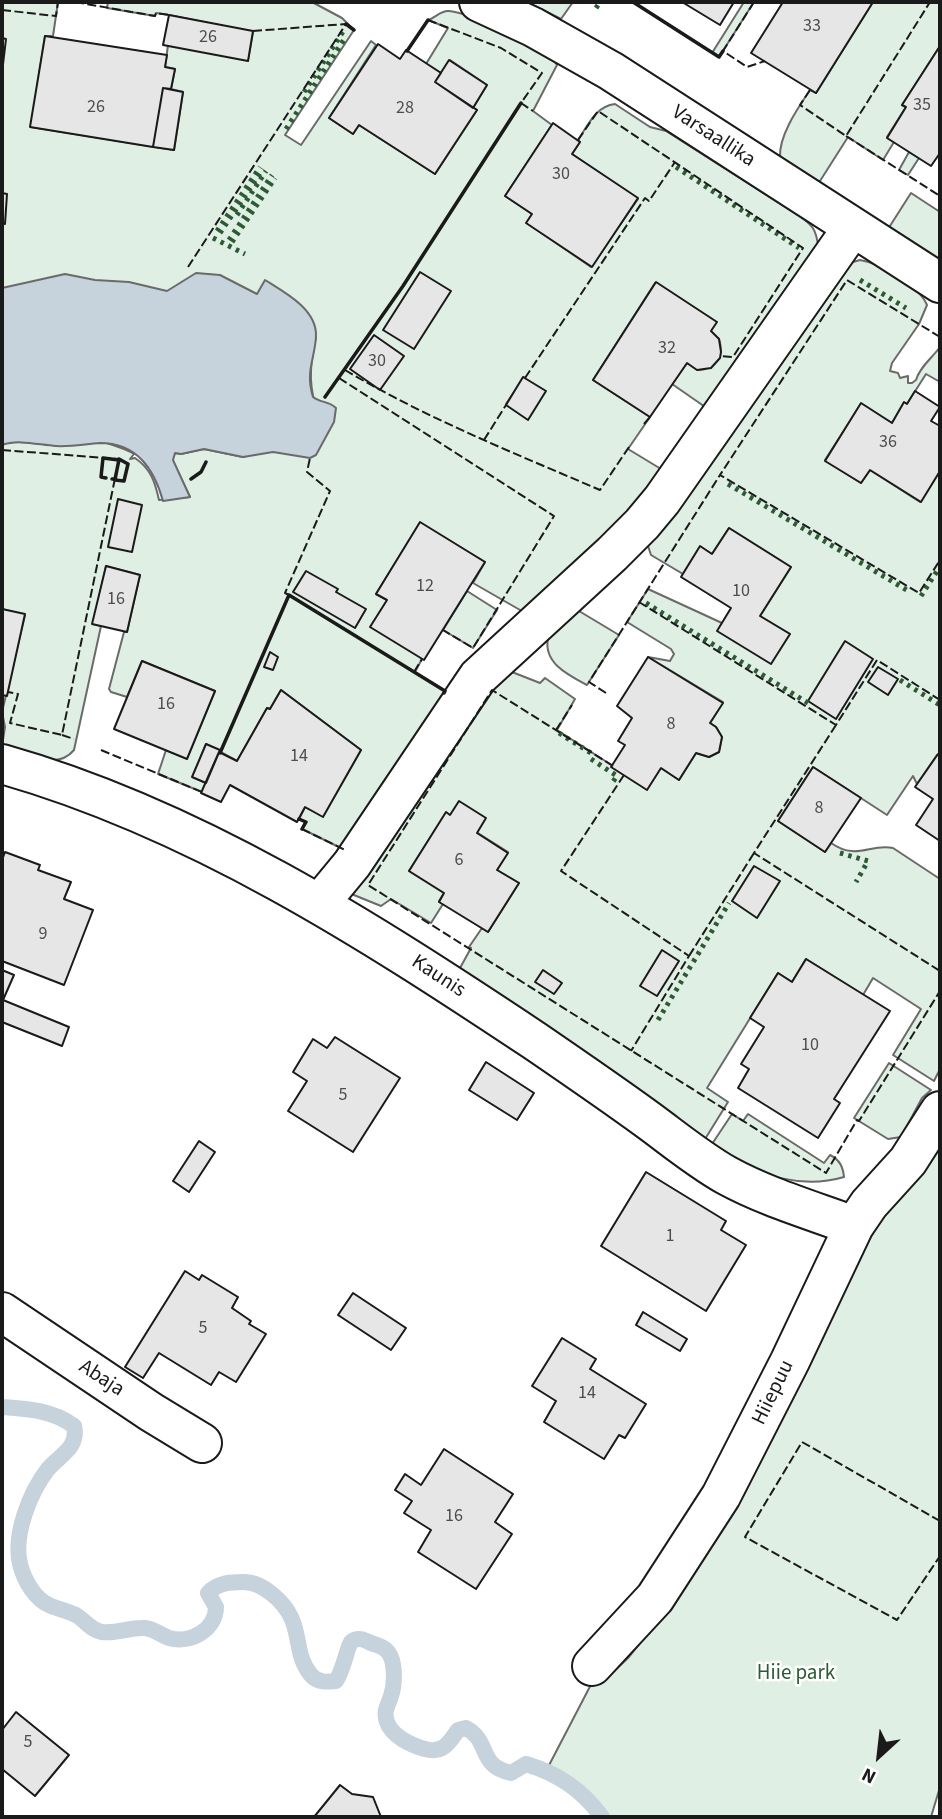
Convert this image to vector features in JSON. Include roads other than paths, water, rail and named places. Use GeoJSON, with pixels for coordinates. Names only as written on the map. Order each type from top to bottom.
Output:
{"type":"FeatureCollection","features":[{"type":"Feature","properties":{"kind":"street","name":"Varsaallika"},"geometry":{"type":"LineString","coordinates":[[478,2],[533,27],[611,71],[940,283]]}},
{"type":"Feature","properties":{"kind":"street"},"geometry":{"type":"LineString","coordinates":[[319,904],[352,864],[478,677],[612,554],[662,500],[853,227]]}},
{"type":"Feature","properties":{"kind":"street","name":"Kaunis"},"geometry":{"type":"LineString","coordinates":[[2,764],[77,787],[139,811],[319,904],[401,954],[582,1073],[718,1170],[755,1188],[854,1226]]}},
{"type":"Feature","properties":{"kind":"street","name":"Hiiepuu"},"geometry":{"type":"LineString","coordinates":[[592,1666],[655,1598],[721,1496],[784,1373],[854,1226],[869,1204],[908,1161],[940,1111]]}},
{"type":"Feature","properties":{"kind":"street","name":"Abaja"},"geometry":{"type":"LineString","coordinates":[[2,1312],[202,1443]]}},
{"type":"Feature","properties":{"kind":"waterway"},"geometry":{"type":"LineString","coordinates":[[2,1407],[48,1413],[74,1426],[75,1434],[71,1446],[41,1478],[21,1527],[18,1553],[20,1564],[31,1589],[45,1603],[76,1615],[98,1631],[145,1628],[169,1638],[185,1639],[200,1633],[212,1622],[216,1607],[208,1593],[229,1583],[255,1584],[283,1604],[294,1625],[305,1665],[317,1679],[336,1681],[354,1640],[364,1640],[386,1650],[392,1659],[394,1678],[386,1718],[389,1727],[402,1739],[419,1747],[436,1750],[448,1743],[458,1730],[466,1728],[474,1733],[488,1759],[500,1770],[511,1773],[526,1764],[549,1773],[578,1791],[602,1817]]}},
{"type":"Feature","properties":{"kind":"park label","name":"Hiie park"},"geometry":{"type":"Point","coordinates":[796,1674]}}]}
